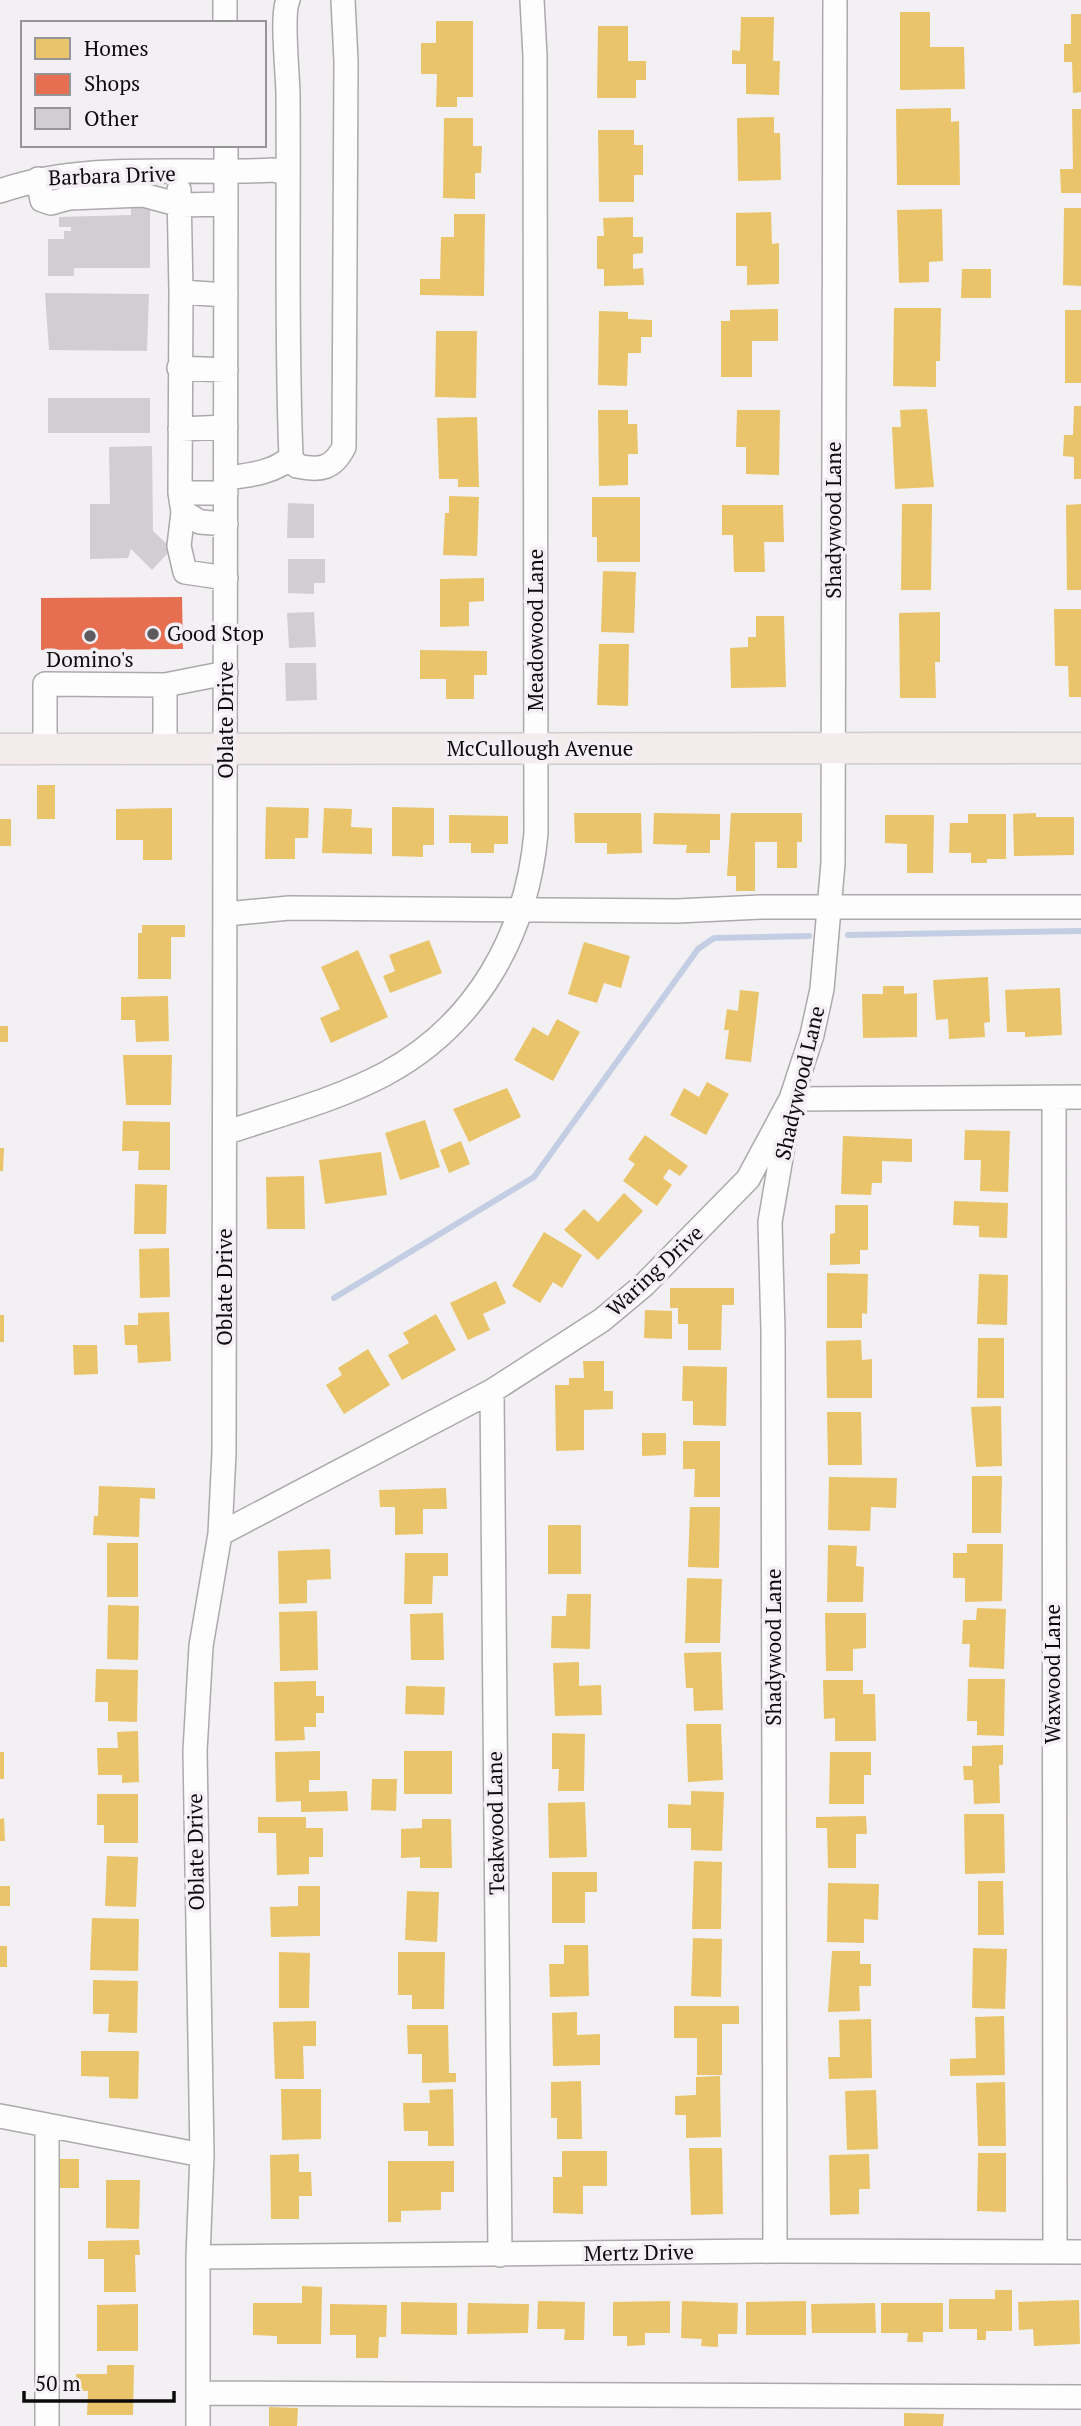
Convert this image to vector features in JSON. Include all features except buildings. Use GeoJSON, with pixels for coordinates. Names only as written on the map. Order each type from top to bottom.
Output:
{"type":"FeatureCollection","features":[{"type":"Feature","properties":{"kind":"main road","name":"McCullough Avenue"},"geometry":{"type":"LineString","coordinates":[[0,749],[1081,748]]}},
{"type":"Feature","properties":{"kind":"street"},"geometry":{"type":"LineString","coordinates":[[225,0],[225,21]]}},
{"type":"Feature","properties":{"kind":"street"},"geometry":{"type":"LineString","coordinates":[[288,0],[286,173],[290,209],[288,315],[291,457],[296,466],[324,469],[337,461],[344,447],[346,61],[343,0]]}},
{"type":"Feature","properties":{"kind":"street","name":"Meadowood Lane"},"geometry":{"type":"LineString","coordinates":[[225,1133],[356,1087],[384,1074],[433,1041],[475,999],[492,974],[523,909],[534,863],[536,833],[535,56],[532,0]]}},
{"type":"Feature","properties":{"kind":"street","name":"Shadywood Lane"},"geometry":{"type":"LineString","coordinates":[[775,2251],[774,1331],[770,1233],[792,1100],[813,1035],[822,989],[833,863],[835,0]]}},
{"type":"Feature","properties":{"kind":"street","name":"Oblate Drive"},"geometry":{"type":"LineString","coordinates":[[198,2426],[198,2257],[202,2154],[195,1751],[201,1646],[220,1534],[224,1453],[226,147]]}},
{"type":"Feature","properties":{"kind":"street","name":"Barbara Drive"},"geometry":{"type":"LineString","coordinates":[[0,191],[38,179],[84,174],[272,170],[286,173]]}},
{"type":"Feature","properties":{"kind":"street"},"geometry":{"type":"LineString","coordinates":[[177,173],[181,292],[179,546],[185,572],[226,578]]}},
{"type":"Feature","properties":{"kind":"street"},"geometry":{"type":"LineString","coordinates":[[38,179],[42,200],[51,203],[69,198],[143,195],[180,205],[226,204]]}},
{"type":"Feature","properties":{"kind":"street"},"geometry":{"type":"LineString","coordinates":[[181,292],[226,295]]}},
{"type":"Feature","properties":{"kind":"street"},"geometry":{"type":"LineString","coordinates":[[179,368],[226,370]]}},
{"type":"Feature","properties":{"kind":"street"},"geometry":{"type":"LineString","coordinates":[[180,429],[226,427]]}},
{"type":"Feature","properties":{"kind":"street"},"geometry":{"type":"LineString","coordinates":[[181,502],[282,466],[291,457]]}},
{"type":"Feature","properties":{"kind":"street"},"geometry":{"type":"LineString","coordinates":[[181,502],[200,522],[226,524]]}},
{"type":"Feature","properties":{"kind":"street"},"geometry":{"type":"LineString","coordinates":[[45,749],[45,684],[165,685],[226,673]]}},
{"type":"Feature","properties":{"kind":"street"},"geometry":{"type":"LineString","coordinates":[[165,685],[165,749]]}},
{"type":"Feature","properties":{"kind":"street"},"geometry":{"type":"LineString","coordinates":[[226,915],[289,908],[677,911],[829,907],[1081,907]]}},
{"type":"Feature","properties":{"kind":"street","name":"Waxwood Lane"},"geometry":{"type":"LineString","coordinates":[[1054,1097],[1055,2252]]}},
{"type":"Feature","properties":{"kind":"street"},"geometry":{"type":"LineString","coordinates":[[792,1100],[1081,1097]]}},
{"type":"Feature","properties":{"kind":"street","name":"Waring Drive"},"geometry":{"type":"LineString","coordinates":[[220,1534],[492,1391],[602,1320],[644,1284],[748,1179],[792,1100]]}},
{"type":"Feature","properties":{"kind":"street","name":"Teakwood Lane"},"geometry":{"type":"LineString","coordinates":[[492,1391],[500,2255]]}},
{"type":"Feature","properties":{"kind":"street"},"geometry":{"type":"LineString","coordinates":[[0,2116],[202,2154]]}},
{"type":"Feature","properties":{"kind":"street"},"geometry":{"type":"LineString","coordinates":[[47,2125],[47,2426]]}},
{"type":"Feature","properties":{"kind":"street","name":"Mertz Drive"},"geometry":{"type":"LineString","coordinates":[[198,2257],[775,2251],[1081,2252]]}},
{"type":"Feature","properties":{"kind":"street"},"geometry":{"type":"LineString","coordinates":[[198,2393],[1081,2397]]}},
{"type":"Feature","properties":{"kind":"waterway"},"geometry":{"type":"LineString","coordinates":[[848,935],[1081,931]]}},
{"type":"Feature","properties":{"kind":"waterway"},"geometry":{"type":"LineString","coordinates":[[334,1298],[534,1177],[698,949],[714,938],[809,936]]}},
{"type":"Feature","properties":{"kind":"place","name":"Good Stop"},"geometry":{"type":"Point","coordinates":[153,634]}},
{"type":"Feature","properties":{"kind":"place","name":"Domino's"},"geometry":{"type":"Point","coordinates":[90,636]}}]}
